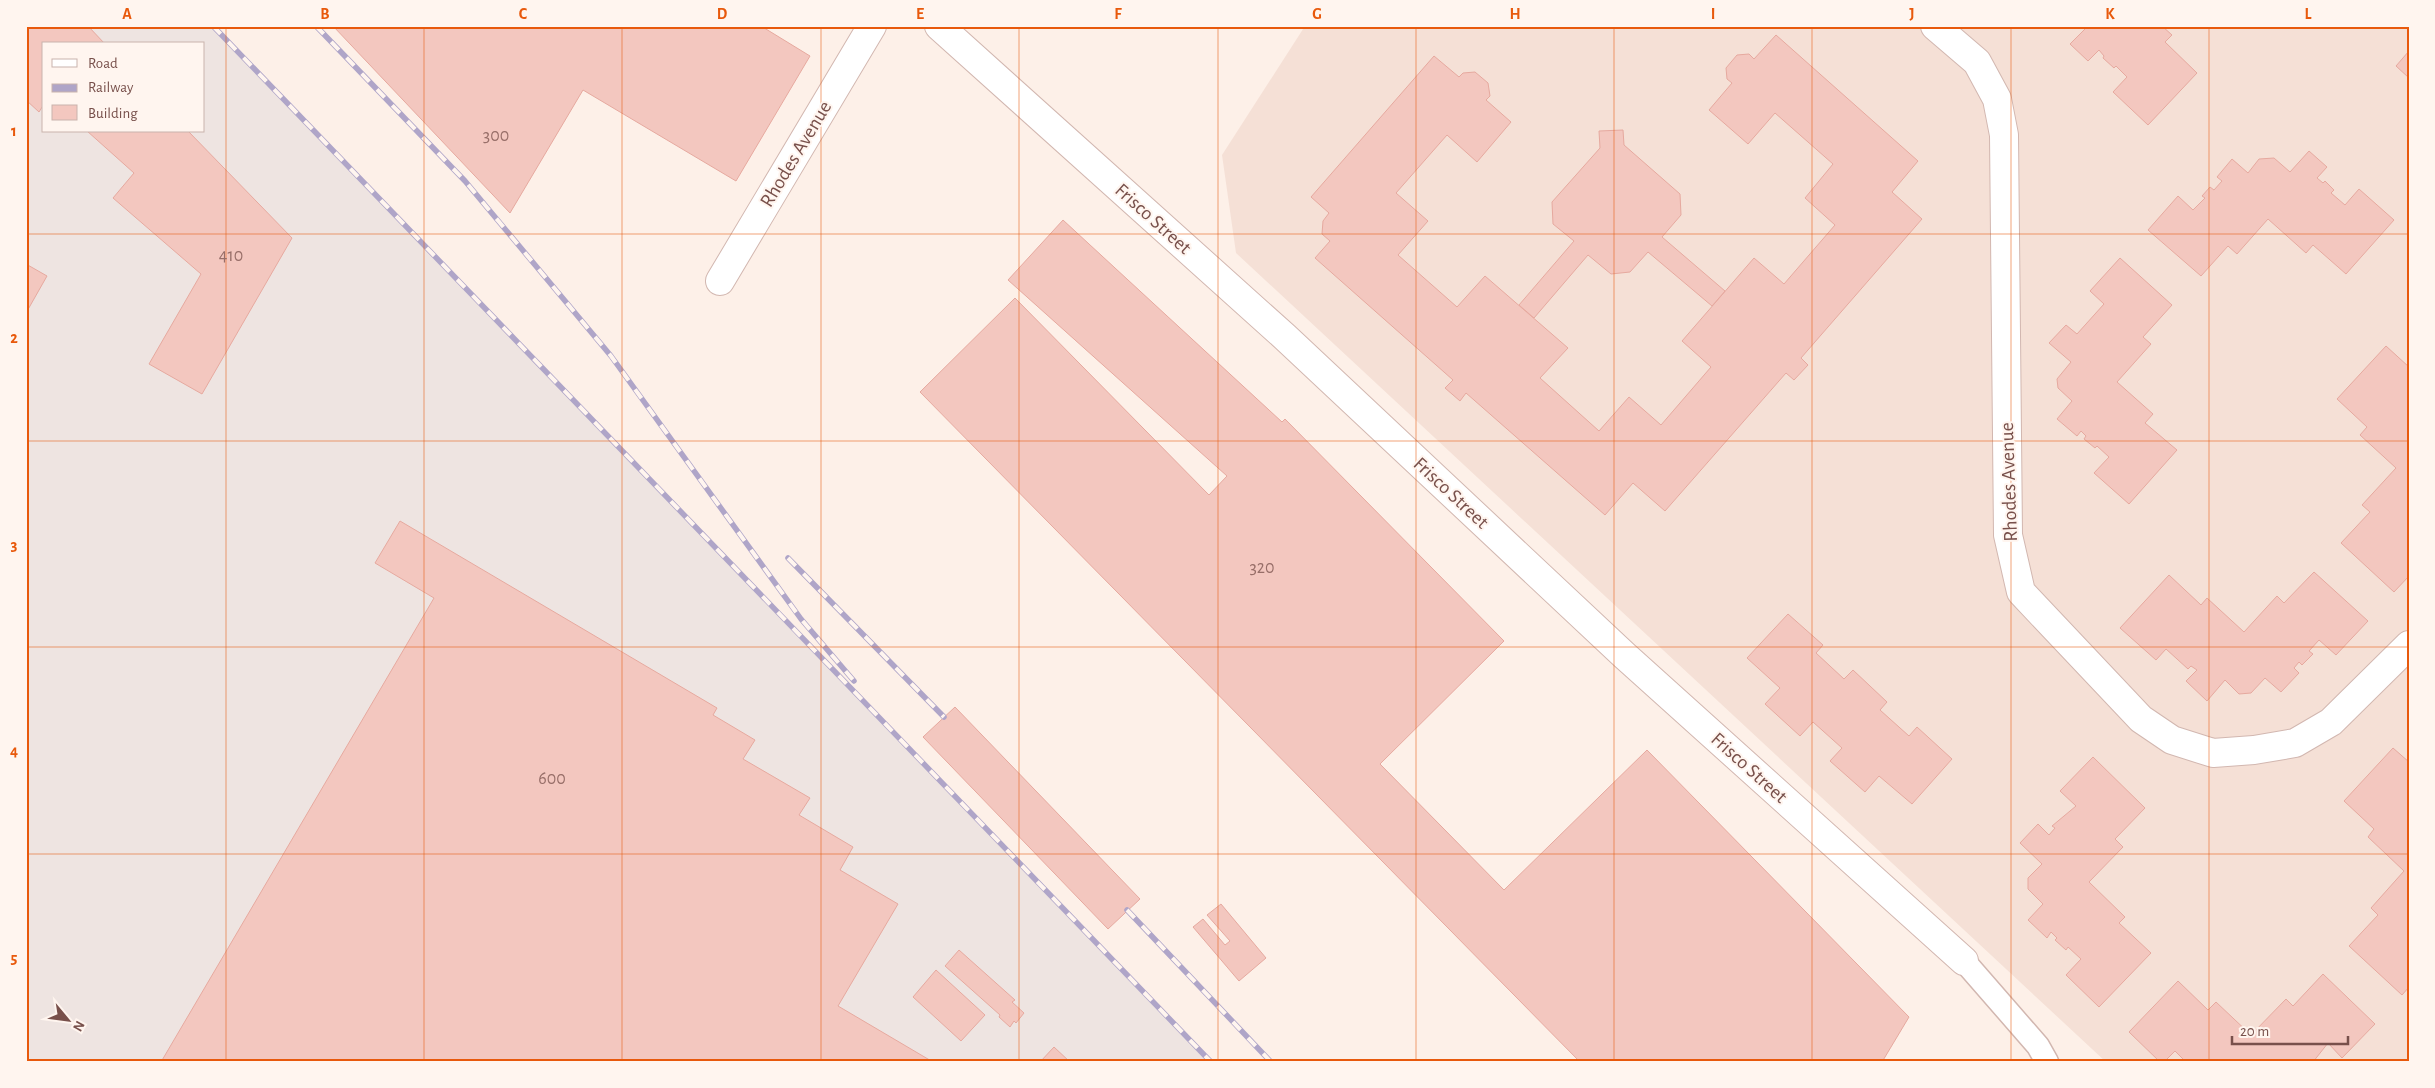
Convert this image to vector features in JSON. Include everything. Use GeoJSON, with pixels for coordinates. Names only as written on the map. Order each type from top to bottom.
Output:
{"type":"FeatureCollection","features":[{"type":"Feature","properties":{"kind":"street","name":"Rhodes Avenue"},"geometry":{"type":"LineString","coordinates":[[720,281],[872,26]]}},
{"type":"Feature","properties":{"kind":"street","name":"Frisco Street"},"geometry":{"type":"LineString","coordinates":[[939,26],[1285,338],[1624,655],[1964,961]]}},
{"type":"Feature","properties":{"kind":"street","name":"Rhodes Avenue"},"geometry":{"type":"LineString","coordinates":[[1935,26],[1977,62],[1997,99],[2004,135],[2008,535],[2021,592],[2141,719],[2172,740],[2213,753],[2254,750],[2295,743],[2331,722],[2409,645]]}},
{"type":"Feature","properties":{"kind":"lane"},"geometry":{"type":"LineString","coordinates":[[1964,961],[2038,1046],[2047,1062]]}},
{"type":"Feature","properties":{"kind":"shaded area"},"geometry":{"type":"Polygon","coordinates":[[[26,26],[213,26],[1211,1062],[26,1062],[26,26]]]}},
{"type":"Feature","properties":{"kind":"shaded area"},"geometry":{"type":"Polygon","coordinates":[[[1305,26],[2409,26],[2409,1062],[2106,1062],[1236,253],[1222,155],[1305,26]]]}},
{"type":"Feature","properties":{"kind":"building"},"geometry":{"type":"Polygon","coordinates":[[[26,26],[88,26],[103,42],[42,42],[42,107],[39,112],[26,100],[26,26]]]}},
{"type":"Feature","properties":{"kind":"building"},"geometry":{"type":"Polygon","coordinates":[[[333,26],[761,26],[810,56],[736,181],[583,90],[510,213],[333,26]]]}},
{"type":"Feature","properties":{"kind":"building"},"geometry":{"type":"Polygon","coordinates":[[[2088,26],[2162,26],[2172,35],[2165,42],[2197,73],[2148,125],[2113,92],[2127,77],[2116,66],[2114,68],[2103,58],[2104,56],[2099,50],[2088,61],[2070,44],[2088,26]]]}},
{"type":"Feature","properties":{"kind":"building"},"geometry":{"type":"Polygon","coordinates":[[[1776,35],[1918,161],[1892,192],[1922,219],[1801,358],[1808,365],[1794,380],[1786,373],[1665,511],[1633,483],[1605,515],[1466,393],[1460,401],[1445,388],[1453,380],[1315,258],[1330,241],[1322,234],[1323,221],[1329,213],[1311,197],[1434,56],[1459,77],[1463,73],[1475,72],[1488,83],[1490,96],[1486,100],[1511,122],[1477,162],[1447,135],[1396,193],[1428,221],[1398,255],[1457,307],[1485,276],[1568,348],[1540,378],[1599,431],[1629,397],[1661,425],[1711,367],[1682,341],[1754,258],[1784,284],[1835,225],[1805,198],[1833,164],[1775,113],[1748,144],[1709,110],[1732,83],[1727,79],[1726,68],[1737,55],[1749,54],[1754,59],[1776,35]]]}},
{"type":"Feature","properties":{"kind":"building"},"geometry":{"type":"Polygon","coordinates":[[[2409,51],[2409,78],[2396,66],[2409,51]]]}},
{"type":"Feature","properties":{"kind":"building"},"geometry":{"type":"Polygon","coordinates":[[[1623,130],[1624,145],[1680,194],[1681,215],[1662,237],[1725,291],[1712,306],[1648,252],[1630,272],[1611,274],[1588,255],[1534,318],[1519,305],[1574,241],[1553,224],[1552,202],[1600,148],[1599,131],[1623,130]]]}},
{"type":"Feature","properties":{"kind":"building"},"geometry":{"type":"Polygon","coordinates":[[[88,132],[189,132],[292,238],[202,394],[149,364],[201,274],[113,198],[134,173],[88,132]]]}},
{"type":"Feature","properties":{"kind":"building"},"geometry":{"type":"Polygon","coordinates":[[[2309,151],[2327,167],[2317,178],[2323,183],[2325,181],[2334,190],[2331,193],[2345,205],[2359,189],[2394,220],[2346,274],[2313,245],[2306,253],[2268,219],[2237,254],[2228,246],[2201,276],[2148,230],[2178,196],[2193,210],[2205,198],[2202,196],[2210,187],[2214,190],[2222,181],[2217,177],[2232,159],[2248,173],[2259,159],[2274,158],[2290,172],[2309,151]]]}},
{"type":"Feature","properties":{"kind":"building"},"geometry":{"type":"Polygon","coordinates":[[[1063,220],[1282,422],[1285,419],[1504,641],[1380,764],[1504,890],[1647,750],[1909,1017],[1882,1062],[1580,1062],[920,392],[1015,298],[1209,495],[1227,476],[1008,280],[1063,220]]]}},
{"type":"Feature","properties":{"kind":"building"},"geometry":{"type":"Polygon","coordinates":[[[2120,258],[2172,305],[2143,337],[2151,344],[2117,382],[2153,414],[2145,423],[2177,450],[2129,504],[2094,473],[2109,457],[2097,446],[2095,448],[2084,439],[2086,436],[2081,431],[2077,436],[2057,419],[2072,401],[2058,388],[2057,379],[2071,362],[2049,343],[2066,325],[2077,334],[2104,304],[2090,291],[2120,258]]]}},
{"type":"Feature","properties":{"kind":"building"},"geometry":{"type":"Polygon","coordinates":[[[26,264],[47,276],[26,313],[26,264]]]}},
{"type":"Feature","properties":{"kind":"building"},"geometry":{"type":"Polygon","coordinates":[[[2386,346],[2409,367],[2409,388],[2407,390],[2409,392],[2409,576],[2394,592],[2341,543],[2370,512],[2362,505],[2396,468],[2360,435],[2367,427],[2337,399],[2386,346]]]}},
{"type":"Feature","properties":{"kind":"building"},"geometry":{"type":"Polygon","coordinates":[[[400,521],[717,708],[713,715],[755,740],[743,759],[810,798],[799,815],[853,847],[840,870],[898,904],[838,1006],[933,1062],[161,1062],[434,598],[375,563],[400,521]]]}},
{"type":"Feature","properties":{"kind":"building"},"geometry":{"type":"Polygon","coordinates":[[[2314,572],[2368,621],[2336,655],[2319,640],[2309,651],[2313,654],[2302,665],[2299,662],[2294,668],[2299,673],[2281,692],[2265,678],[2251,693],[2239,694],[2225,680],[2207,701],[2186,681],[2197,670],[2191,666],[2188,669],[2166,649],[2156,660],[2120,628],[2169,575],[2201,605],[2207,598],[2244,632],[2277,596],[2284,603],[2314,572]]]}},
{"type":"Feature","properties":{"kind":"building"},"geometry":{"type":"Polygon","coordinates":[[[1788,614],[1823,645],[1816,653],[1844,679],[1853,670],[1887,702],[1880,710],[1909,736],[1917,727],[1952,759],[1912,804],[1879,776],[1865,792],[1830,761],[1842,748],[1813,722],[1800,736],[1765,704],[1780,688],[1747,658],[1788,614]]]}},
{"type":"Feature","properties":{"kind":"building"},"geometry":{"type":"Polygon","coordinates":[[[955,707],[1140,899],[1108,929],[923,737],[955,707]]]}},
{"type":"Feature","properties":{"kind":"building"},"geometry":{"type":"Polygon","coordinates":[[[2393,748],[2409,762],[2409,987],[2402,995],[2349,946],[2378,915],[2371,908],[2404,871],[2368,837],[2374,829],[2344,801],[2393,748]]]}},
{"type":"Feature","properties":{"kind":"building"},"geometry":{"type":"Polygon","coordinates":[[[2093,757],[2145,808],[2115,839],[2123,847],[2089,882],[2125,917],[2119,923],[2151,953],[2099,1007],[2066,975],[2081,959],[2068,947],[2066,950],[2055,940],[2057,938],[2051,932],[2047,938],[2028,920],[2043,904],[2028,889],[2028,878],[2042,864],[2020,843],[2038,824],[2049,835],[2055,828],[2052,826],[2076,806],[2060,791],[2093,757]]]}},
{"type":"Feature","properties":{"kind":"building"},"geometry":{"type":"Polygon","coordinates":[[[1221,904],[1266,958],[1239,981],[1193,927],[1203,919],[1225,945],[1230,941],[1207,915],[1221,904]]]}},
{"type":"Feature","properties":{"kind":"building"},"geometry":{"type":"Polygon","coordinates":[[[959,950],[1015,1000],[1012,1002],[1024,1013],[1016,1023],[1014,1021],[1010,1027],[999,1017],[1000,1015],[945,966],[959,950]]]}},
{"type":"Feature","properties":{"kind":"building"},"geometry":{"type":"Polygon","coordinates":[[[936,970],[985,1015],[961,1041],[913,997],[936,970]]]}},
{"type":"Feature","properties":{"kind":"building"},"geometry":{"type":"Polygon","coordinates":[[[2323,974],[2375,1024],[2342,1058],[2328,1043],[2313,1062],[2186,1062],[2175,1051],[2164,1062],[2160,1062],[2129,1032],[2178,981],[2208,1010],[2216,1002],[2251,1035],[2286,999],[2293,1006],[2323,974]]]}},
{"type":"Feature","properties":{"kind":"building"},"geometry":{"type":"Polygon","coordinates":[[[1054,1047],[1070,1062],[1040,1062],[1054,1047]]]}},
{"type":"Feature","properties":{"kind":"railway"},"geometry":{"type":"LineString","coordinates":[[213,26],[1211,1062]]}},
{"type":"Feature","properties":{"kind":"railway"},"geometry":{"type":"LineString","coordinates":[[316,26],[465,181],[611,356],[801,619],[854,681]]}},
{"type":"Feature","properties":{"kind":"railway"},"geometry":{"type":"LineString","coordinates":[[788,558],[944,717]]}},
{"type":"Feature","properties":{"kind":"railway"},"geometry":{"type":"LineString","coordinates":[[1127,910],[1271,1062]]}}]}
